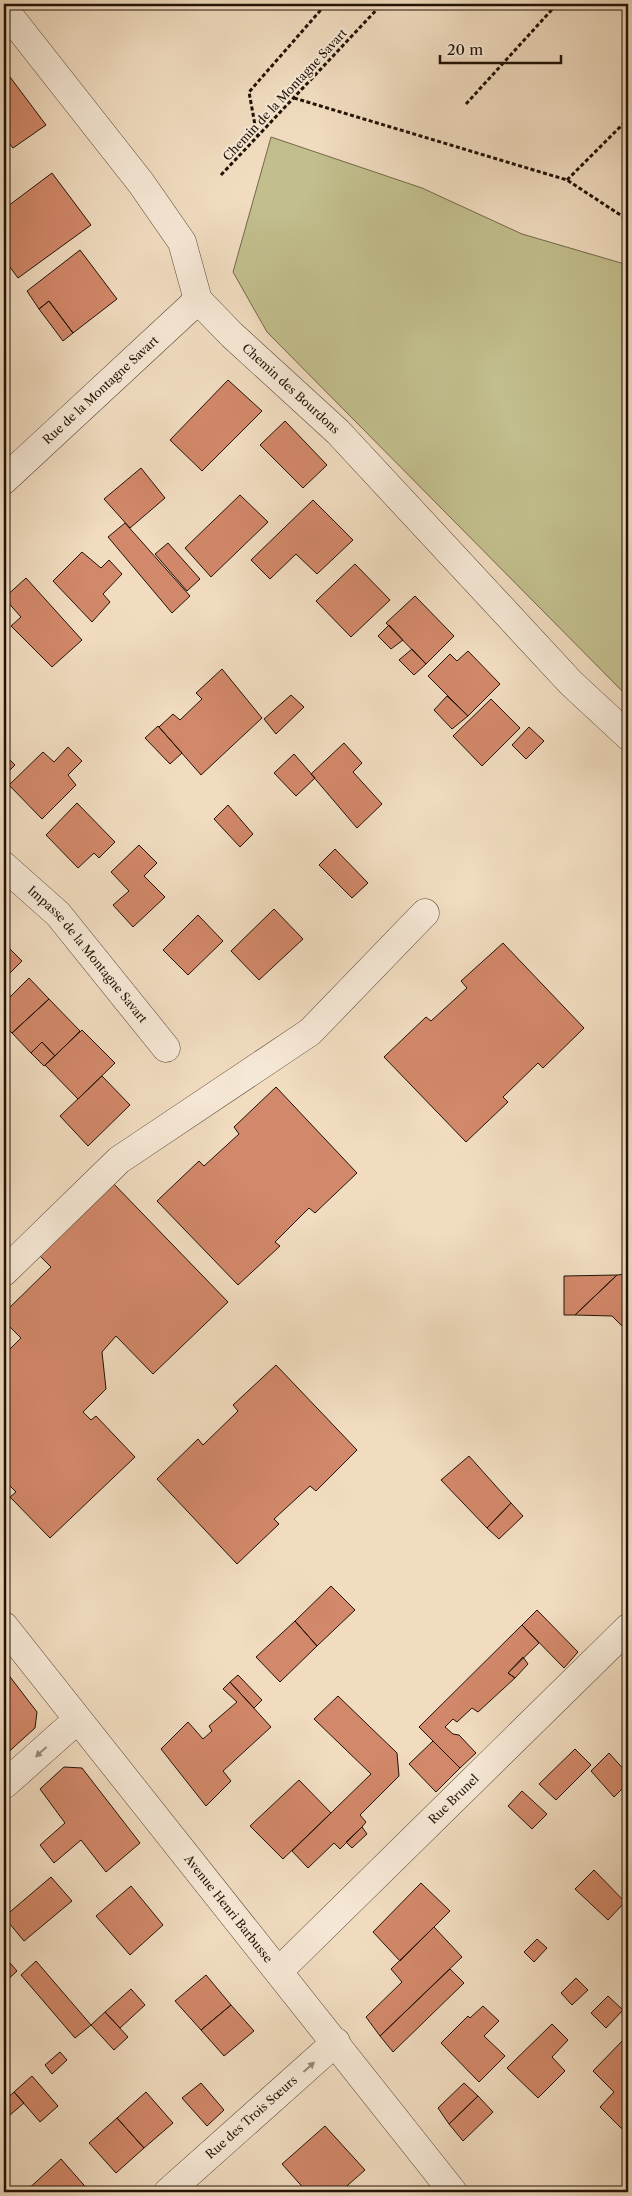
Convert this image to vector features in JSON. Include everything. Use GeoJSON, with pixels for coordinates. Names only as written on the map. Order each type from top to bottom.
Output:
{"type":"FeatureCollection","features":[{"type":"Feature","properties":{"kind":"street"},"geometry":{"type":"LineString","coordinates":[[4,9],[141,183],[182,242],[198,300]]}},
{"type":"Feature","properties":{"kind":"street","name":"Rue de la Montagne Savart"},"geometry":{"type":"LineString","coordinates":[[4,480],[198,300]]}},
{"type":"Feature","properties":{"kind":"street","name":"Chemin des Bourdons"},"geometry":{"type":"LineString","coordinates":[[198,300],[338,432],[571,683],[628,736]]}},
{"type":"Feature","properties":{"kind":"street","name":"Impasse de la Montagne Savart"},"geometry":{"type":"LineString","coordinates":[[4,866],[58,914],[166,1048]]}},
{"type":"Feature","properties":{"kind":"street"},"geometry":{"type":"LineString","coordinates":[[4,1272],[119,1160],[310,1032],[425,913]]}},
{"type":"Feature","properties":{"kind":"street","name":"Avenue Henri Barbusse"},"geometry":{"type":"LineString","coordinates":[[4,1626],[77,1720],[336,2042],[453,2192]]}},
{"type":"Feature","properties":{"kind":"street","name":"Rue Brunel"},"geometry":{"type":"LineString","coordinates":[[279,1971],[628,1628]]}},
{"type":"Feature","properties":{"kind":"street"},"geometry":{"type":"LineString","coordinates":[[4,1785],[77,1720]]}},
{"type":"Feature","properties":{"kind":"street","name":"Rue des Trois Sœurs"},"geometry":{"type":"LineString","coordinates":[[168,2192],[336,2042]]}},
{"type":"Feature","properties":{"kind":"path"},"geometry":{"type":"LineString","coordinates":[[258,137],[249,92],[326,4]]}},
{"type":"Feature","properties":{"kind":"path","name":"Chemin de la Montagne Savart"},"geometry":{"type":"LineString","coordinates":[[221,175],[382,4]]}},
{"type":"Feature","properties":{"kind":"path"},"geometry":{"type":"LineString","coordinates":[[466,104],[557,4]]}},
{"type":"Feature","properties":{"kind":"path"},"geometry":{"type":"LineString","coordinates":[[294,98],[567,180],[628,220]]}},
{"type":"Feature","properties":{"kind":"path"},"geometry":{"type":"LineString","coordinates":[[567,180],[628,119]]}},
{"type":"Feature","properties":{"kind":"shaded area"},"geometry":{"type":"Polygon","coordinates":[[[271,137],[422,188],[522,234],[628,265],[628,697],[267,332],[233,272],[271,137]]]}},
{"type":"Feature","properties":{"kind":"building"},"geometry":{"type":"Polygon","coordinates":[[[4,69],[46,125],[13,148],[4,137],[4,69]]]}},
{"type":"Feature","properties":{"kind":"building"},"geometry":{"type":"Polygon","coordinates":[[[52,173],[91,225],[18,278],[4,259],[4,209],[52,173]]]}},
{"type":"Feature","properties":{"kind":"building"},"geometry":{"type":"Polygon","coordinates":[[[80,250],[117,299],[73,333],[49,301],[39,309],[27,291],[80,250]]]}},
{"type":"Feature","properties":{"kind":"building"},"geometry":{"type":"Polygon","coordinates":[[[49,301],[73,333],[63,341],[39,309],[49,301]]]}},
{"type":"Feature","properties":{"kind":"building"},"geometry":{"type":"Polygon","coordinates":[[[228,380],[262,411],[202,471],[170,440],[228,380]]]}},
{"type":"Feature","properties":{"kind":"building"},"geometry":{"type":"Polygon","coordinates":[[[285,421],[327,465],[303,488],[260,445],[285,421]]]}},
{"type":"Feature","properties":{"kind":"building"},"geometry":{"type":"Polygon","coordinates":[[[141,468],[165,498],[130,528],[104,499],[141,468]]]}},
{"type":"Feature","properties":{"kind":"building"},"geometry":{"type":"Polygon","coordinates":[[[240,495],[268,522],[211,577],[185,548],[240,495]]]}},
{"type":"Feature","properties":{"kind":"building"},"geometry":{"type":"Polygon","coordinates":[[[313,500],[353,540],[317,574],[296,554],[270,579],[251,560],[313,500]]]}},
{"type":"Feature","properties":{"kind":"building"},"geometry":{"type":"Polygon","coordinates":[[[125,523],[190,596],[172,613],[108,537],[125,523]]]}},
{"type":"Feature","properties":{"kind":"building"},"geometry":{"type":"Polygon","coordinates":[[[168,543],[200,579],[187,591],[155,554],[168,543]]]}},
{"type":"Feature","properties":{"kind":"building"},"geometry":{"type":"Polygon","coordinates":[[[82,552],[101,568],[109,560],[122,574],[103,594],[110,602],[92,622],[53,581],[82,552]]]}},
{"type":"Feature","properties":{"kind":"building"},"geometry":{"type":"Polygon","coordinates":[[[355,564],[390,600],[351,637],[316,601],[355,564]]]}},
{"type":"Feature","properties":{"kind":"building"},"geometry":{"type":"Polygon","coordinates":[[[26,578],[82,640],[52,667],[11,626],[21,617],[4,598],[26,578]]]}},
{"type":"Feature","properties":{"kind":"building"},"geometry":{"type":"Polygon","coordinates":[[[415,596],[454,636],[426,664],[386,623],[415,596]]]}},
{"type":"Feature","properties":{"kind":"building"},"geometry":{"type":"Polygon","coordinates":[[[389,625],[403,640],[391,649],[378,636],[389,625]]]}},
{"type":"Feature","properties":{"kind":"building"},"geometry":{"type":"Polygon","coordinates":[[[412,649],[426,664],[414,675],[399,660],[412,649]]]}},
{"type":"Feature","properties":{"kind":"building"},"geometry":{"type":"Polygon","coordinates":[[[468,651],[500,684],[468,716],[428,676],[450,654],[457,661],[468,651]]]}},
{"type":"Feature","properties":{"kind":"building"},"geometry":{"type":"Polygon","coordinates":[[[222,669],[262,718],[201,775],[159,727],[173,714],[180,720],[202,699],[196,693],[222,669]]]}},
{"type":"Feature","properties":{"kind":"building"},"geometry":{"type":"Polygon","coordinates":[[[291,695],[304,707],[276,734],[264,719],[291,695]]]}},
{"type":"Feature","properties":{"kind":"building"},"geometry":{"type":"Polygon","coordinates":[[[447,696],[468,716],[452,729],[434,710],[447,696]]]}},
{"type":"Feature","properties":{"kind":"building"},"geometry":{"type":"Polygon","coordinates":[[[491,699],[520,728],[482,766],[453,736],[491,699]]]}},
{"type":"Feature","properties":{"kind":"building"},"geometry":{"type":"Polygon","coordinates":[[[158,726],[182,753],[170,764],[145,738],[158,726]]]}},
{"type":"Feature","properties":{"kind":"building"},"geometry":{"type":"Polygon","coordinates":[[[529,727],[544,741],[526,759],[512,745],[529,727]]]}},
{"type":"Feature","properties":{"kind":"building"},"geometry":{"type":"Polygon","coordinates":[[[344,743],[362,763],[353,772],[382,804],[357,828],[311,774],[344,743]]]}},
{"type":"Feature","properties":{"kind":"building"},"geometry":{"type":"Polygon","coordinates":[[[68,747],[82,761],[68,775],[76,785],[42,819],[9,785],[43,752],[54,762],[68,747]]]}},
{"type":"Feature","properties":{"kind":"building"},"geometry":{"type":"Polygon","coordinates":[[[4,754],[15,765],[4,776],[4,754]]]}},
{"type":"Feature","properties":{"kind":"building"},"geometry":{"type":"Polygon","coordinates":[[[294,754],[315,778],[296,796],[274,773],[294,754]]]}},
{"type":"Feature","properties":{"kind":"building"},"geometry":{"type":"Polygon","coordinates":[[[77,803],[115,842],[99,858],[94,853],[78,868],[46,835],[77,803]]]}},
{"type":"Feature","properties":{"kind":"building"},"geometry":{"type":"Polygon","coordinates":[[[228,805],[253,834],[240,847],[214,819],[228,805]]]}},
{"type":"Feature","properties":{"kind":"building"},"geometry":{"type":"Polygon","coordinates":[[[139,845],[157,863],[144,876],[165,897],[133,927],[113,905],[129,891],[111,872],[139,845]]]}},
{"type":"Feature","properties":{"kind":"building"},"geometry":{"type":"Polygon","coordinates":[[[335,849],[368,883],[352,898],[319,865],[335,849]]]}},
{"type":"Feature","properties":{"kind":"building"},"geometry":{"type":"Polygon","coordinates":[[[274,909],[303,939],[259,980],[231,951],[274,909]]]}},
{"type":"Feature","properties":{"kind":"building"},"geometry":{"type":"Polygon","coordinates":[[[198,915],[223,941],[188,975],[163,950],[198,915]]]}},
{"type":"Feature","properties":{"kind":"building"},"geometry":{"type":"Polygon","coordinates":[[[4,943],[22,961],[4,979],[4,943]]]}},
{"type":"Feature","properties":{"kind":"building"},"geometry":{"type":"Polygon","coordinates":[[[503,943],[584,1028],[543,1068],[538,1063],[503,1097],[508,1102],[466,1142],[384,1057],[426,1017],[431,1021],[467,988],[461,981],[503,943]]]}},
{"type":"Feature","properties":{"kind":"building"},"geometry":{"type":"Polygon","coordinates":[[[29,978],[49,999],[12,1033],[4,1025],[4,1003],[29,978]]]}},
{"type":"Feature","properties":{"kind":"building"},"geometry":{"type":"Polygon","coordinates":[[[49,999],[80,1031],[55,1056],[42,1042],[31,1053],[12,1033],[49,999]]]}},
{"type":"Feature","properties":{"kind":"building"},"geometry":{"type":"Polygon","coordinates":[[[82,1030],[115,1063],[78,1099],[45,1065],[82,1030]]]}},
{"type":"Feature","properties":{"kind":"building"},"geometry":{"type":"Polygon","coordinates":[[[42,1042],[55,1056],[44,1066],[31,1053],[42,1042]]]}},
{"type":"Feature","properties":{"kind":"building"},"geometry":{"type":"Polygon","coordinates":[[[102,1076],[130,1105],[88,1146],[60,1116],[102,1076]]]}},
{"type":"Feature","properties":{"kind":"building"},"geometry":{"type":"Polygon","coordinates":[[[276,1087],[357,1173],[315,1213],[309,1208],[275,1242],[280,1246],[238,1285],[157,1201],[199,1161],[204,1166],[239,1134],[234,1127],[276,1087]]]}},
{"type":"Feature","properties":{"kind":"building"},"geometry":{"type":"Polygon","coordinates":[[[112,1182],[228,1302],[153,1374],[116,1336],[102,1352],[106,1389],[83,1412],[91,1420],[96,1416],[135,1457],[50,1538],[10,1497],[16,1492],[4,1480],[4,1355],[21,1338],[4,1321],[4,1313],[51,1267],[37,1253],[112,1182]]]}},
{"type":"Feature","properties":{"kind":"building"},"geometry":{"type":"Polygon","coordinates":[[[628,1274],[628,1332],[612,1316],[575,1315],[617,1275],[628,1274]]]}},
{"type":"Feature","properties":{"kind":"building"},"geometry":{"type":"Polygon","coordinates":[[[617,1275],[575,1315],[564,1315],[564,1276],[617,1275]]]}},
{"type":"Feature","properties":{"kind":"building"},"geometry":{"type":"Polygon","coordinates":[[[276,1365],[357,1450],[316,1491],[310,1486],[274,1519],[279,1524],[237,1564],[157,1479],[198,1439],[203,1445],[238,1411],[233,1405],[276,1365]]]}},
{"type":"Feature","properties":{"kind":"building"},"geometry":{"type":"Polygon","coordinates":[[[469,1456],[511,1503],[487,1528],[441,1480],[469,1456]]]}},
{"type":"Feature","properties":{"kind":"building"},"geometry":{"type":"Polygon","coordinates":[[[511,1503],[523,1516],[499,1539],[487,1528],[511,1503]]]}},
{"type":"Feature","properties":{"kind":"building"},"geometry":{"type":"Polygon","coordinates":[[[331,1586],[355,1610],[317,1646],[295,1621],[331,1586]]]}},
{"type":"Feature","properties":{"kind":"building"},"geometry":{"type":"Polygon","coordinates":[[[537,1610],[578,1652],[564,1668],[522,1625],[537,1610]]]}},
{"type":"Feature","properties":{"kind":"building"},"geometry":{"type":"Polygon","coordinates":[[[295,1621],[317,1646],[280,1682],[256,1657],[295,1621]]]}},
{"type":"Feature","properties":{"kind":"building"},"geometry":{"type":"Polygon","coordinates":[[[522,1625],[539,1643],[508,1673],[515,1678],[478,1712],[472,1708],[457,1722],[453,1719],[445,1727],[453,1734],[459,1735],[476,1753],[460,1768],[419,1727],[522,1625]]]}},
{"type":"Feature","properties":{"kind":"building"},"geometry":{"type":"Polygon","coordinates":[[[523,1657],[528,1664],[515,1678],[508,1673],[523,1657]]]}},
{"type":"Feature","properties":{"kind":"building"},"geometry":{"type":"Polygon","coordinates":[[[4,1669],[37,1712],[35,1728],[4,1756],[4,1669]]]}},
{"type":"Feature","properties":{"kind":"building"},"geometry":{"type":"Polygon","coordinates":[[[238,1675],[262,1700],[254,1708],[230,1682],[238,1675]]]}},
{"type":"Feature","properties":{"kind":"building"},"geometry":{"type":"Polygon","coordinates":[[[230,1682],[271,1727],[223,1771],[231,1781],[206,1806],[161,1749],[188,1722],[203,1739],[212,1731],[209,1726],[237,1702],[223,1689],[230,1682]]]}},
{"type":"Feature","properties":{"kind":"building"},"geometry":{"type":"Polygon","coordinates":[[[338,1696],[397,1753],[399,1776],[360,1815],[366,1822],[362,1827],[340,1849],[334,1843],[308,1868],[292,1851],[371,1774],[314,1719],[338,1696]]]}},
{"type":"Feature","properties":{"kind":"building"},"geometry":{"type":"Polygon","coordinates":[[[433,1741],[460,1768],[436,1792],[409,1764],[433,1741]]]}},
{"type":"Feature","properties":{"kind":"building"},"geometry":{"type":"Polygon","coordinates":[[[575,1749],[591,1765],[556,1800],[539,1784],[575,1749]]]}},
{"type":"Feature","properties":{"kind":"building"},"geometry":{"type":"Polygon","coordinates":[[[609,1753],[628,1774],[628,1783],[614,1797],[591,1771],[609,1753]]]}},
{"type":"Feature","properties":{"kind":"building"},"geometry":{"type":"Polygon","coordinates":[[[64,1767],[82,1768],[140,1843],[106,1872],[81,1840],[54,1863],[40,1845],[65,1823],[40,1789],[64,1767]]]}},
{"type":"Feature","properties":{"kind":"building"},"geometry":{"type":"Polygon","coordinates":[[[299,1780],[331,1813],[283,1859],[250,1826],[299,1780]]]}},
{"type":"Feature","properties":{"kind":"building"},"geometry":{"type":"Polygon","coordinates":[[[522,1791],[547,1814],[532,1829],[508,1806],[522,1791]]]}},
{"type":"Feature","properties":{"kind":"building"},"geometry":{"type":"Polygon","coordinates":[[[362,1827],[367,1834],[352,1848],[346,1842],[362,1827]]]}},
{"type":"Feature","properties":{"kind":"building"},"geometry":{"type":"Polygon","coordinates":[[[594,1870],[625,1902],[608,1920],[575,1889],[594,1870]]]}},
{"type":"Feature","properties":{"kind":"building"},"geometry":{"type":"Polygon","coordinates":[[[51,1877],[72,1901],[24,1941],[4,1917],[51,1877]]]}},
{"type":"Feature","properties":{"kind":"building"},"geometry":{"type":"Polygon","coordinates":[[[421,1883],[450,1911],[400,1961],[373,1932],[421,1883]]]}},
{"type":"Feature","properties":{"kind":"building"},"geometry":{"type":"Polygon","coordinates":[[[131,1886],[163,1925],[130,1955],[96,1916],[131,1886]]]}},
{"type":"Feature","properties":{"kind":"building"},"geometry":{"type":"Polygon","coordinates":[[[434,1927],[462,1957],[380,2036],[366,2017],[402,1982],[391,1969],[434,1927]]]}},
{"type":"Feature","properties":{"kind":"building"},"geometry":{"type":"Polygon","coordinates":[[[537,1939],[547,1948],[534,1962],[524,1952],[537,1939]]]}},
{"type":"Feature","properties":{"kind":"building"},"geometry":{"type":"Polygon","coordinates":[[[4,1956],[17,1971],[4,1983],[4,1956]]]}},
{"type":"Feature","properties":{"kind":"building"},"geometry":{"type":"Polygon","coordinates":[[[36,1961],[91,2025],[75,2038],[21,1975],[36,1961]]]}},
{"type":"Feature","properties":{"kind":"building"},"geometry":{"type":"Polygon","coordinates":[[[450,1969],[464,1983],[393,2052],[380,2036],[450,1969]]]}},
{"type":"Feature","properties":{"kind":"building"},"geometry":{"type":"Polygon","coordinates":[[[206,1975],[231,2005],[201,2030],[175,2001],[206,1975]]]}},
{"type":"Feature","properties":{"kind":"building"},"geometry":{"type":"Polygon","coordinates":[[[576,1978],[588,1990],[572,2005],[561,1993],[576,1978]]]}},
{"type":"Feature","properties":{"kind":"building"},"geometry":{"type":"Polygon","coordinates":[[[131,1989],[145,2005],[120,2028],[105,2012],[131,1989]]]}},
{"type":"Feature","properties":{"kind":"building"},"geometry":{"type":"Polygon","coordinates":[[[608,1996],[623,2010],[606,2028],[591,2013],[608,1996]]]}},
{"type":"Feature","properties":{"kind":"building"},"geometry":{"type":"Polygon","coordinates":[[[231,2005],[254,2031],[224,2056],[201,2030],[231,2005]]]}},
{"type":"Feature","properties":{"kind":"building"},"geometry":{"type":"Polygon","coordinates":[[[483,2006],[499,2021],[484,2036],[505,2056],[479,2082],[441,2043],[468,2016],[470,2018],[483,2006]]]}},
{"type":"Feature","properties":{"kind":"building"},"geometry":{"type":"Polygon","coordinates":[[[105,2012],[128,2037],[114,2050],[91,2025],[105,2012]]]}},
{"type":"Feature","properties":{"kind":"building"},"geometry":{"type":"Polygon","coordinates":[[[552,2024],[568,2040],[552,2057],[565,2071],[538,2098],[507,2068],[552,2024]]]}},
{"type":"Feature","properties":{"kind":"building"},"geometry":{"type":"Polygon","coordinates":[[[628,2035],[628,2135],[600,2107],[614,2092],[593,2071],[628,2035]]]}},
{"type":"Feature","properties":{"kind":"building"},"geometry":{"type":"Polygon","coordinates":[[[60,2052],[67,2060],[52,2074],[45,2065],[60,2052]]]}},
{"type":"Feature","properties":{"kind":"building"},"geometry":{"type":"Polygon","coordinates":[[[32,2076],[58,2106],[40,2122],[14,2092],[32,2076]]]}},
{"type":"Feature","properties":{"kind":"building"},"geometry":{"type":"Polygon","coordinates":[[[201,2083],[224,2110],[207,2126],[182,2098],[201,2083]]]}},
{"type":"Feature","properties":{"kind":"building"},"geometry":{"type":"Polygon","coordinates":[[[464,2083],[478,2096],[449,2124],[438,2108],[464,2083]]]}},
{"type":"Feature","properties":{"kind":"building"},"geometry":{"type":"Polygon","coordinates":[[[14,2092],[24,2103],[4,2120],[4,2101],[14,2092]]]}},
{"type":"Feature","properties":{"kind":"building"},"geometry":{"type":"Polygon","coordinates":[[[146,2092],[173,2123],[144,2148],[117,2118],[146,2092]]]}},
{"type":"Feature","properties":{"kind":"building"},"geometry":{"type":"Polygon","coordinates":[[[478,2096],[493,2112],[463,2141],[449,2124],[478,2096]]]}},
{"type":"Feature","properties":{"kind":"building"},"geometry":{"type":"Polygon","coordinates":[[[117,2118],[144,2148],[116,2173],[89,2143],[117,2118]]]}},
{"type":"Feature","properties":{"kind":"building"},"geometry":{"type":"Polygon","coordinates":[[[325,2126],[365,2170],[340,2192],[307,2192],[282,2164],[325,2126]]]}},
{"type":"Feature","properties":{"kind":"building"},"geometry":{"type":"Polygon","coordinates":[[[61,2159],[90,2192],[25,2192],[61,2159]]]}},
{"type":"Feature","properties":{"kind":"building"},"geometry":{"type":"Polygon","coordinates":[[[253,2186],[258,2192],[245,2192],[253,2186]]]}}]}
